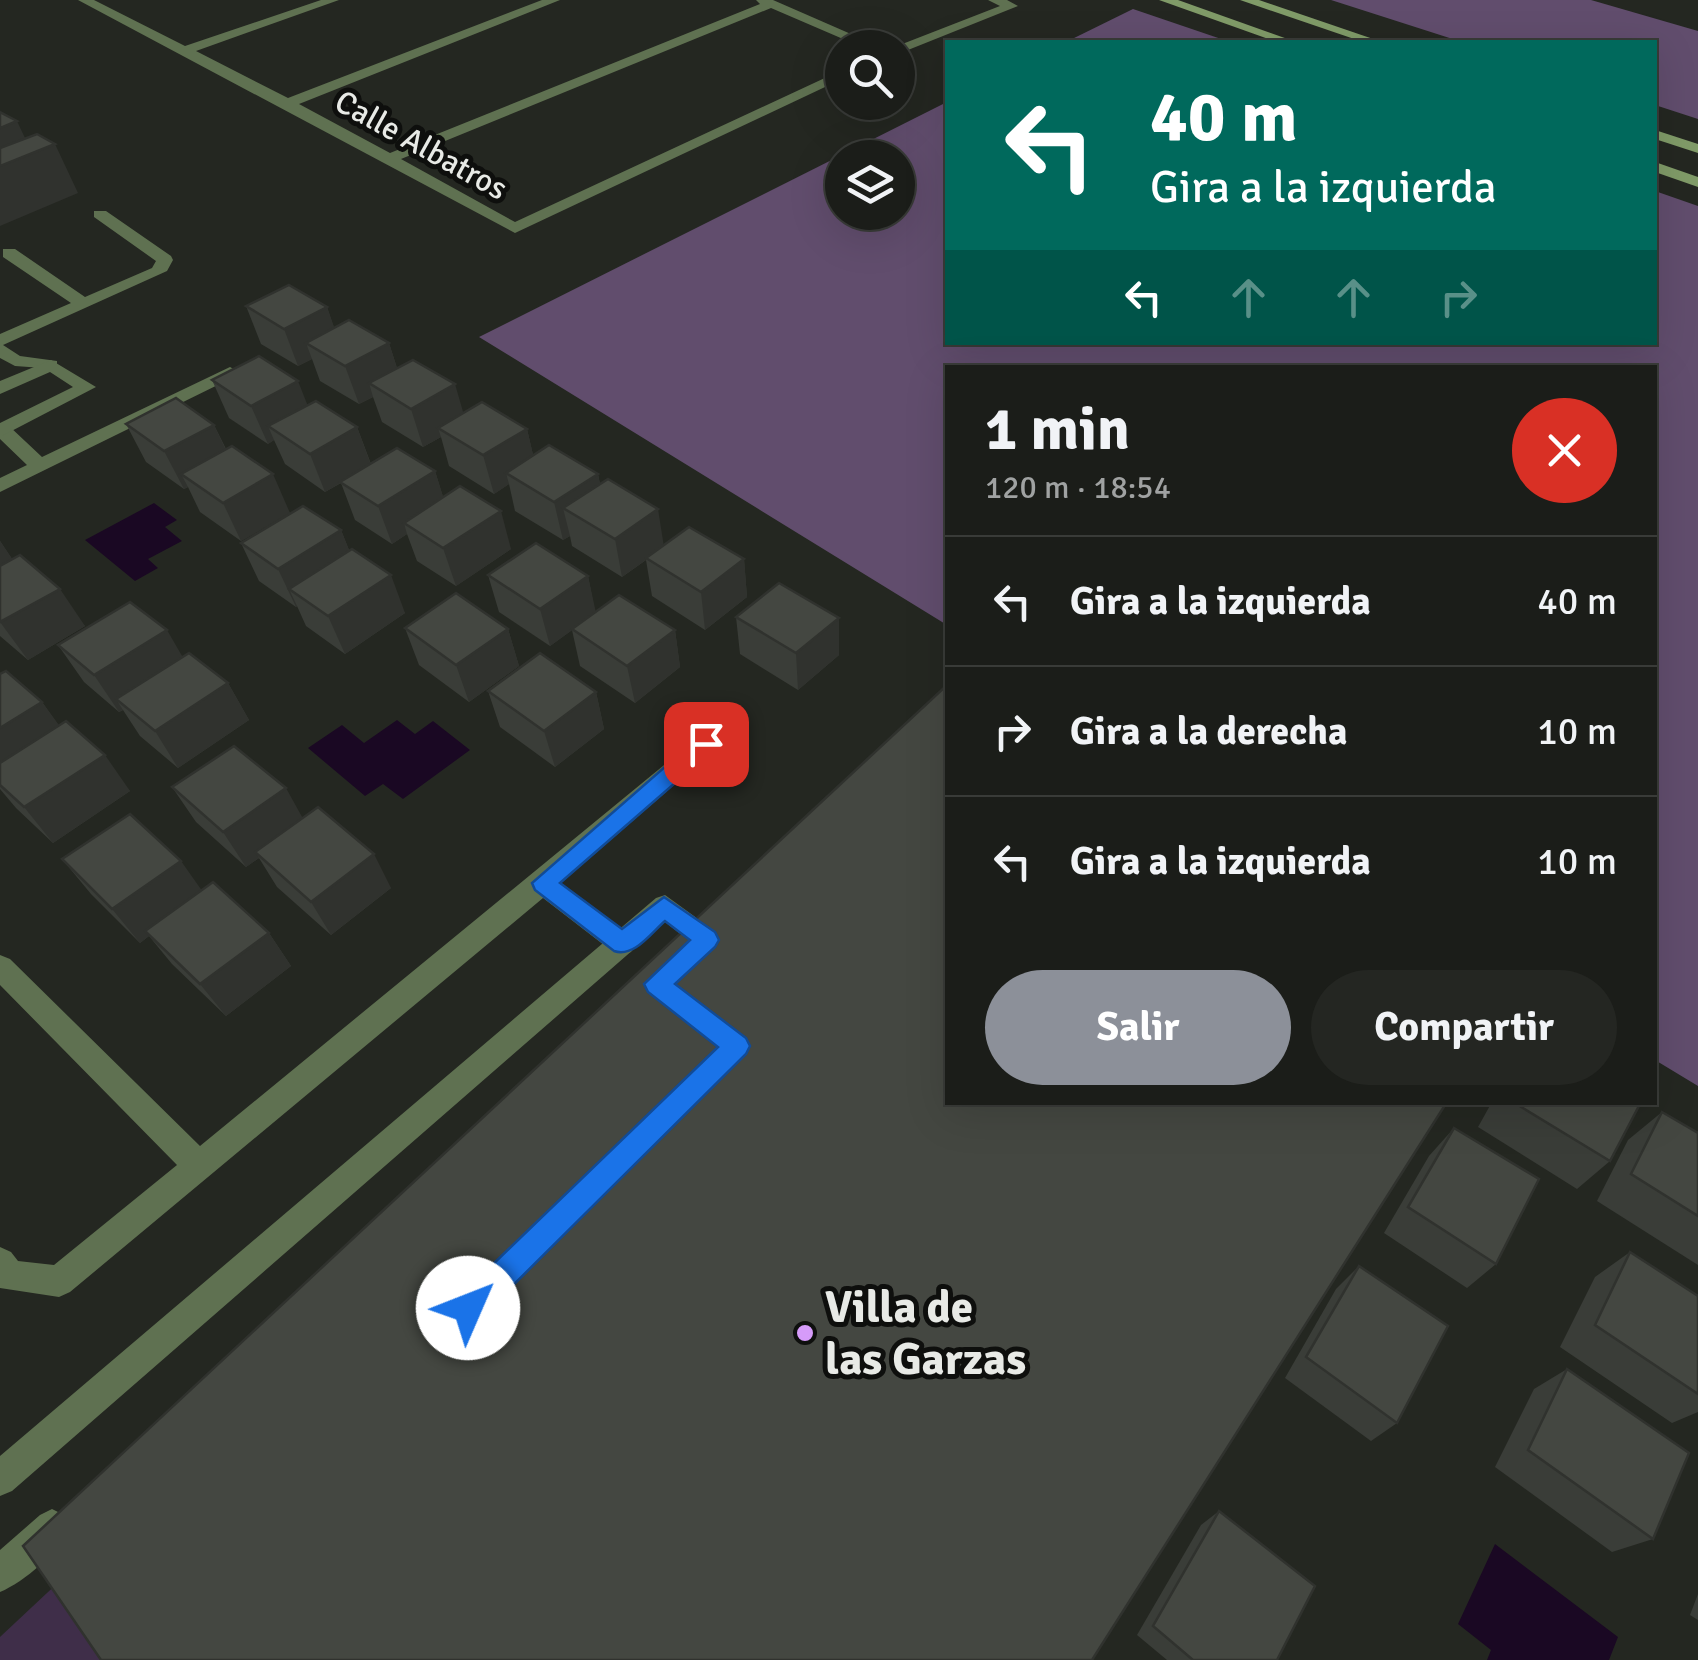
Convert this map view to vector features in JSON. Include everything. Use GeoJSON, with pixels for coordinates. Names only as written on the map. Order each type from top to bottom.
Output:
{"type":"FeatureCollection","features":[{"type":"Feature","properties":{"kind":"main road"},"geometry":{"type":"LineString","coordinates":[[1165,0],[1283,40]]}},
{"type":"Feature","properties":{"kind":"main road"},"geometry":{"type":"LineString","coordinates":[[1246,0],[1369,40]]}},
{"type":"Feature","properties":{"kind":"main road"},"geometry":{"type":"LineString","coordinates":[[1657,135],[1698,148]]}},
{"type":"Feature","properties":{"kind":"main road"},"geometry":{"type":"LineString","coordinates":[[1657,168],[1698,182]]}},
{"type":"Feature","properties":{"kind":"street","name":"Calle Albatros"},"geometry":{"type":"LineString","coordinates":[[84,0],[287,102],[515,228],[825,82]]}},
{"type":"Feature","properties":{"kind":"street"},"geometry":{"type":"LineString","coordinates":[[184,51],[333,0]]}},
{"type":"Feature","properties":{"kind":"street"},"geometry":{"type":"LineString","coordinates":[[287,102],[554,0]]}},
{"type":"Feature","properties":{"kind":"street"},"geometry":{"type":"LineString","coordinates":[[915,43],[1012,6],[994,0]]}},
{"type":"Feature","properties":{"kind":"street"},"geometry":{"type":"LineString","coordinates":[[391,158],[767,2],[834,30]]}},
{"type":"Feature","properties":{"kind":"street"},"geometry":{"type":"LineString","coordinates":[[0,341],[158,270],[165,260],[100,214]]}},
{"type":"Feature","properties":{"kind":"street"},"geometry":{"type":"LineString","coordinates":[[9,253],[84,304]]}},
{"type":"Feature","properties":{"kind":"street"},"geometry":{"type":"LineString","coordinates":[[0,350],[16,361],[51,365],[87,387],[1,430],[40,466]]}},
{"type":"Feature","properties":{"kind":"street"},"geometry":{"type":"LineString","coordinates":[[0,388],[51,365]]}},
{"type":"Feature","properties":{"kind":"street"},"geometry":{"type":"LineString","coordinates":[[0,486],[230,372]]}},
{"type":"Feature","properties":{"kind":"street"},"geometry":{"type":"LineString","coordinates":[[0,1263],[10,1276],[59,1281],[543,883],[733,721]]}},
{"type":"Feature","properties":{"kind":"street"},"geometry":{"type":"LineString","coordinates":[[543,883],[622,944]]}},
{"type":"Feature","properties":{"kind":"street"},"geometry":{"type":"LineString","coordinates":[[0,1478],[664,906],[707,940],[682,962]]}},
{"type":"Feature","properties":{"kind":"street"},"geometry":{"type":"LineString","coordinates":[[0,967],[199,1166]]}},
{"type":"Feature","properties":{"kind":"street"},"geometry":{"type":"LineString","coordinates":[[0,1574],[73,1508]]}},
{"type":"Feature","properties":{"kind":"shaded area"},"geometry":{"type":"Polygon","coordinates":[[[1331,0],[1591,0],[1698,31],[1698,119],[1657,106],[1657,40],[1456,40],[1331,0]]]}},
{"type":"Feature","properties":{"kind":"shaded area"},"geometry":{"type":"Polygon","coordinates":[[[1133,9],[1224,40],[1070,40],[1133,9]]]}},
{"type":"Feature","properties":{"kind":"shaded area"},"geometry":{"type":"Polygon","coordinates":[[[945,103],[945,345],[1657,345],[1657,192],[1698,206],[1698,1086],[1657,1061],[1657,365],[945,365],[945,624],[479,337],[825,163],[825,230],[915,230],[915,140],[871,140],[945,103]]]}},
{"type":"Feature","properties":{"kind":"shaded area"},"geometry":{"type":"Polygon","coordinates":[[[154,503],[177,520],[165,527],[182,541],[148,559],[158,568],[135,581],[85,540],[154,503]]]}},
{"type":"Feature","properties":{"kind":"shaded area"},"geometry":{"type":"Polygon","coordinates":[[[397,720],[415,734],[433,721],[470,750],[403,799],[383,784],[365,796],[308,748],[342,725],[364,743],[397,720]]]}},
{"type":"Feature","properties":{"kind":"shaded area"},"geometry":{"type":"Polygon","coordinates":[[[1495,1544],[1618,1637],[1609,1660],[1487,1660],[1491,1650],[1458,1624],[1495,1544]]]}},
{"type":"Feature","properties":{"kind":"shaded area"},"geometry":{"type":"Polygon","coordinates":[[[79,1563],[148,1660],[0,1660],[0,1637],[79,1563]]]}},
{"type":"Feature","properties":{"kind":"building"},"geometry":{"type":"Polygon","coordinates":[[[0,112],[17,121],[0,128],[0,112]]]}},
{"type":"Feature","properties":{"kind":"building"},"geometry":{"type":"Polygon","coordinates":[[[37,134],[55,144],[0,166],[0,148],[37,134]]]}},
{"type":"Feature","properties":{"kind":"building"},"geometry":{"type":"Polygon","coordinates":[[[289,285],[327,307],[284,329],[246,306],[289,285]]]}},
{"type":"Feature","properties":{"kind":"building"},"geometry":{"type":"Polygon","coordinates":[[[349,320],[389,343],[345,366],[306,343],[349,320]]]}},
{"type":"Feature","properties":{"kind":"building"},"geometry":{"type":"Polygon","coordinates":[[[259,356],[298,381],[251,406],[212,380],[259,356]]]}},
{"type":"Feature","properties":{"kind":"building"},"geometry":{"type":"Polygon","coordinates":[[[413,360],[455,384],[411,409],[369,383],[413,360]]]}},
{"type":"Feature","properties":{"kind":"building"},"geometry":{"type":"Polygon","coordinates":[[[176,398],[214,425],[164,451],[126,424],[176,398]]]}},
{"type":"Feature","properties":{"kind":"building"},"geometry":{"type":"Polygon","coordinates":[[[316,401],[357,427],[310,454],[268,426],[316,401]]]}},
{"type":"Feature","properties":{"kind":"building"},"geometry":{"type":"Polygon","coordinates":[[[482,402],[527,429],[483,455],[438,428],[482,402]]]}},
{"type":"Feature","properties":{"kind":"building"},"geometry":{"type":"Polygon","coordinates":[[[549,445],[598,474],[554,502],[506,473],[549,445]]]}},
{"type":"Feature","properties":{"kind":"building"},"geometry":{"type":"Polygon","coordinates":[[[232,446],[273,474],[223,503],[181,474],[232,446]]]}},
{"type":"Feature","properties":{"kind":"building"},"geometry":{"type":"Polygon","coordinates":[[[397,448],[435,471],[378,506],[340,482],[397,448]]]}},
{"type":"Feature","properties":{"kind":"building"},"geometry":{"type":"Polygon","coordinates":[[[608,479],[658,509],[615,539],[563,508],[608,479]]]}},
{"type":"Feature","properties":{"kind":"building"},"geometry":{"type":"Polygon","coordinates":[[[460,486],[501,511],[443,548],[404,523],[460,486]]]}},
{"type":"Feature","properties":{"kind":"building"},"geometry":{"type":"Polygon","coordinates":[[[303,506],[341,530],[278,569],[241,543],[303,506]]]}},
{"type":"Feature","properties":{"kind":"building"},"geometry":{"type":"Polygon","coordinates":[[[689,527],[744,559],[701,592],[646,558],[689,527]]]}},
{"type":"Feature","properties":{"kind":"building"},"geometry":{"type":"Polygon","coordinates":[[[536,543],[588,576],[540,609],[488,575],[536,543]]]}},
{"type":"Feature","properties":{"kind":"building"},"geometry":{"type":"Polygon","coordinates":[[[352,549],[391,575],[328,616],[289,589],[352,549]]]}},
{"type":"Feature","properties":{"kind":"building"},"geometry":{"type":"Polygon","coordinates":[[[20,555],[60,589],[0,622],[0,566],[20,555]]]}},
{"type":"Feature","properties":{"kind":"building"},"geometry":{"type":"Polygon","coordinates":[[[779,583],[839,618],[796,653],[736,617],[779,583]]]}},
{"type":"Feature","properties":{"kind":"building"},"geometry":{"type":"Polygon","coordinates":[[[456,593],[508,629],[456,665],[405,628],[456,593]]]}},
{"type":"Feature","properties":{"kind":"building"},"geometry":{"type":"Polygon","coordinates":[[[619,595],[675,630],[627,666],[572,629],[619,595]]]}},
{"type":"Feature","properties":{"kind":"building"},"geometry":{"type":"Polygon","coordinates":[[[130,602],[167,630],[94,675],[58,645],[130,602]]]}},
{"type":"Feature","properties":{"kind":"building"},"geometry":{"type":"Polygon","coordinates":[[[189,653],[228,683],[155,731],[116,699],[189,653]]]}},
{"type":"Feature","properties":{"kind":"building"},"geometry":{"type":"Polygon","coordinates":[[[540,653],[596,692],[544,731],[488,691],[540,653]]]}},
{"type":"Feature","properties":{"kind":"building"},"geometry":{"type":"Polygon","coordinates":[[[6,671],[42,702],[0,728],[0,674],[6,671]]]}},
{"type":"Feature","properties":{"kind":"building","name":"Villa de las Garzas"},"geometry":{"type":"Polygon","coordinates":[[[945,687],[945,1105],[1445,1105],[1092,1660],[101,1660],[23,1546],[945,687]]]}},
{"type":"Feature","properties":{"kind":"building"},"geometry":{"type":"Polygon","coordinates":[[[66,721],[105,755],[24,807],[0,785],[0,763],[66,721]]]}},
{"type":"Feature","properties":{"kind":"building"},"geometry":{"type":"Polygon","coordinates":[[[234,746],[286,788],[223,832],[172,787],[234,746]]]}},
{"type":"Feature","properties":{"kind":"building"},"geometry":{"type":"Polygon","coordinates":[[[318,807],[374,854],[311,902],[255,852],[318,807]]]}},
{"type":"Feature","properties":{"kind":"building"},"geometry":{"type":"Polygon","coordinates":[[[130,814],[181,861],[112,909],[62,859],[130,814]]]}},
{"type":"Feature","properties":{"kind":"building"},"geometry":{"type":"Polygon","coordinates":[[[213,882],[269,933],[200,984],[145,931],[213,882]]]}},
{"type":"Feature","properties":{"kind":"building"},"geometry":{"type":"Polygon","coordinates":[[[1518,1105],[1639,1105],[1610,1161],[1518,1105]]]}},
{"type":"Feature","properties":{"kind":"building"},"geometry":{"type":"Polygon","coordinates":[[[1662,1112],[1698,1133],[1698,1216],[1631,1174],[1662,1112]]]}},
{"type":"Feature","properties":{"kind":"building"},"geometry":{"type":"Polygon","coordinates":[[[1454,1128],[1539,1179],[1496,1264],[1408,1207],[1454,1128]]]}},
{"type":"Feature","properties":{"kind":"building"},"geometry":{"type":"Polygon","coordinates":[[[1630,1252],[1698,1296],[1698,1394],[1595,1325],[1630,1252]]]}},
{"type":"Feature","properties":{"kind":"building"},"geometry":{"type":"Polygon","coordinates":[[[1359,1266],[1448,1326],[1397,1423],[1306,1357],[1359,1266]]]}},
{"type":"Feature","properties":{"kind":"building"},"geometry":{"type":"Polygon","coordinates":[[[1567,1369],[1689,1453],[1653,1539],[1528,1450],[1567,1369]]]}},
{"type":"Feature","properties":{"kind":"building"},"geometry":{"type":"Polygon","coordinates":[[[1219,1511],[1315,1586],[1277,1660],[1193,1660],[1153,1626],[1219,1511]]]}},
{"type":"Feature","properties":{"kind":"place","name":"Villa de las Garzas"},"geometry":{"type":"Point","coordinates":[805,1333]}},
{"type":"Feature","properties":{"kind":"route"},"geometry":{"type":"LineString","coordinates":[[468,1308],[737,1046],[657,984],[707,940],[664,906],[622,944],[543,883],[706,744]]}}]}
